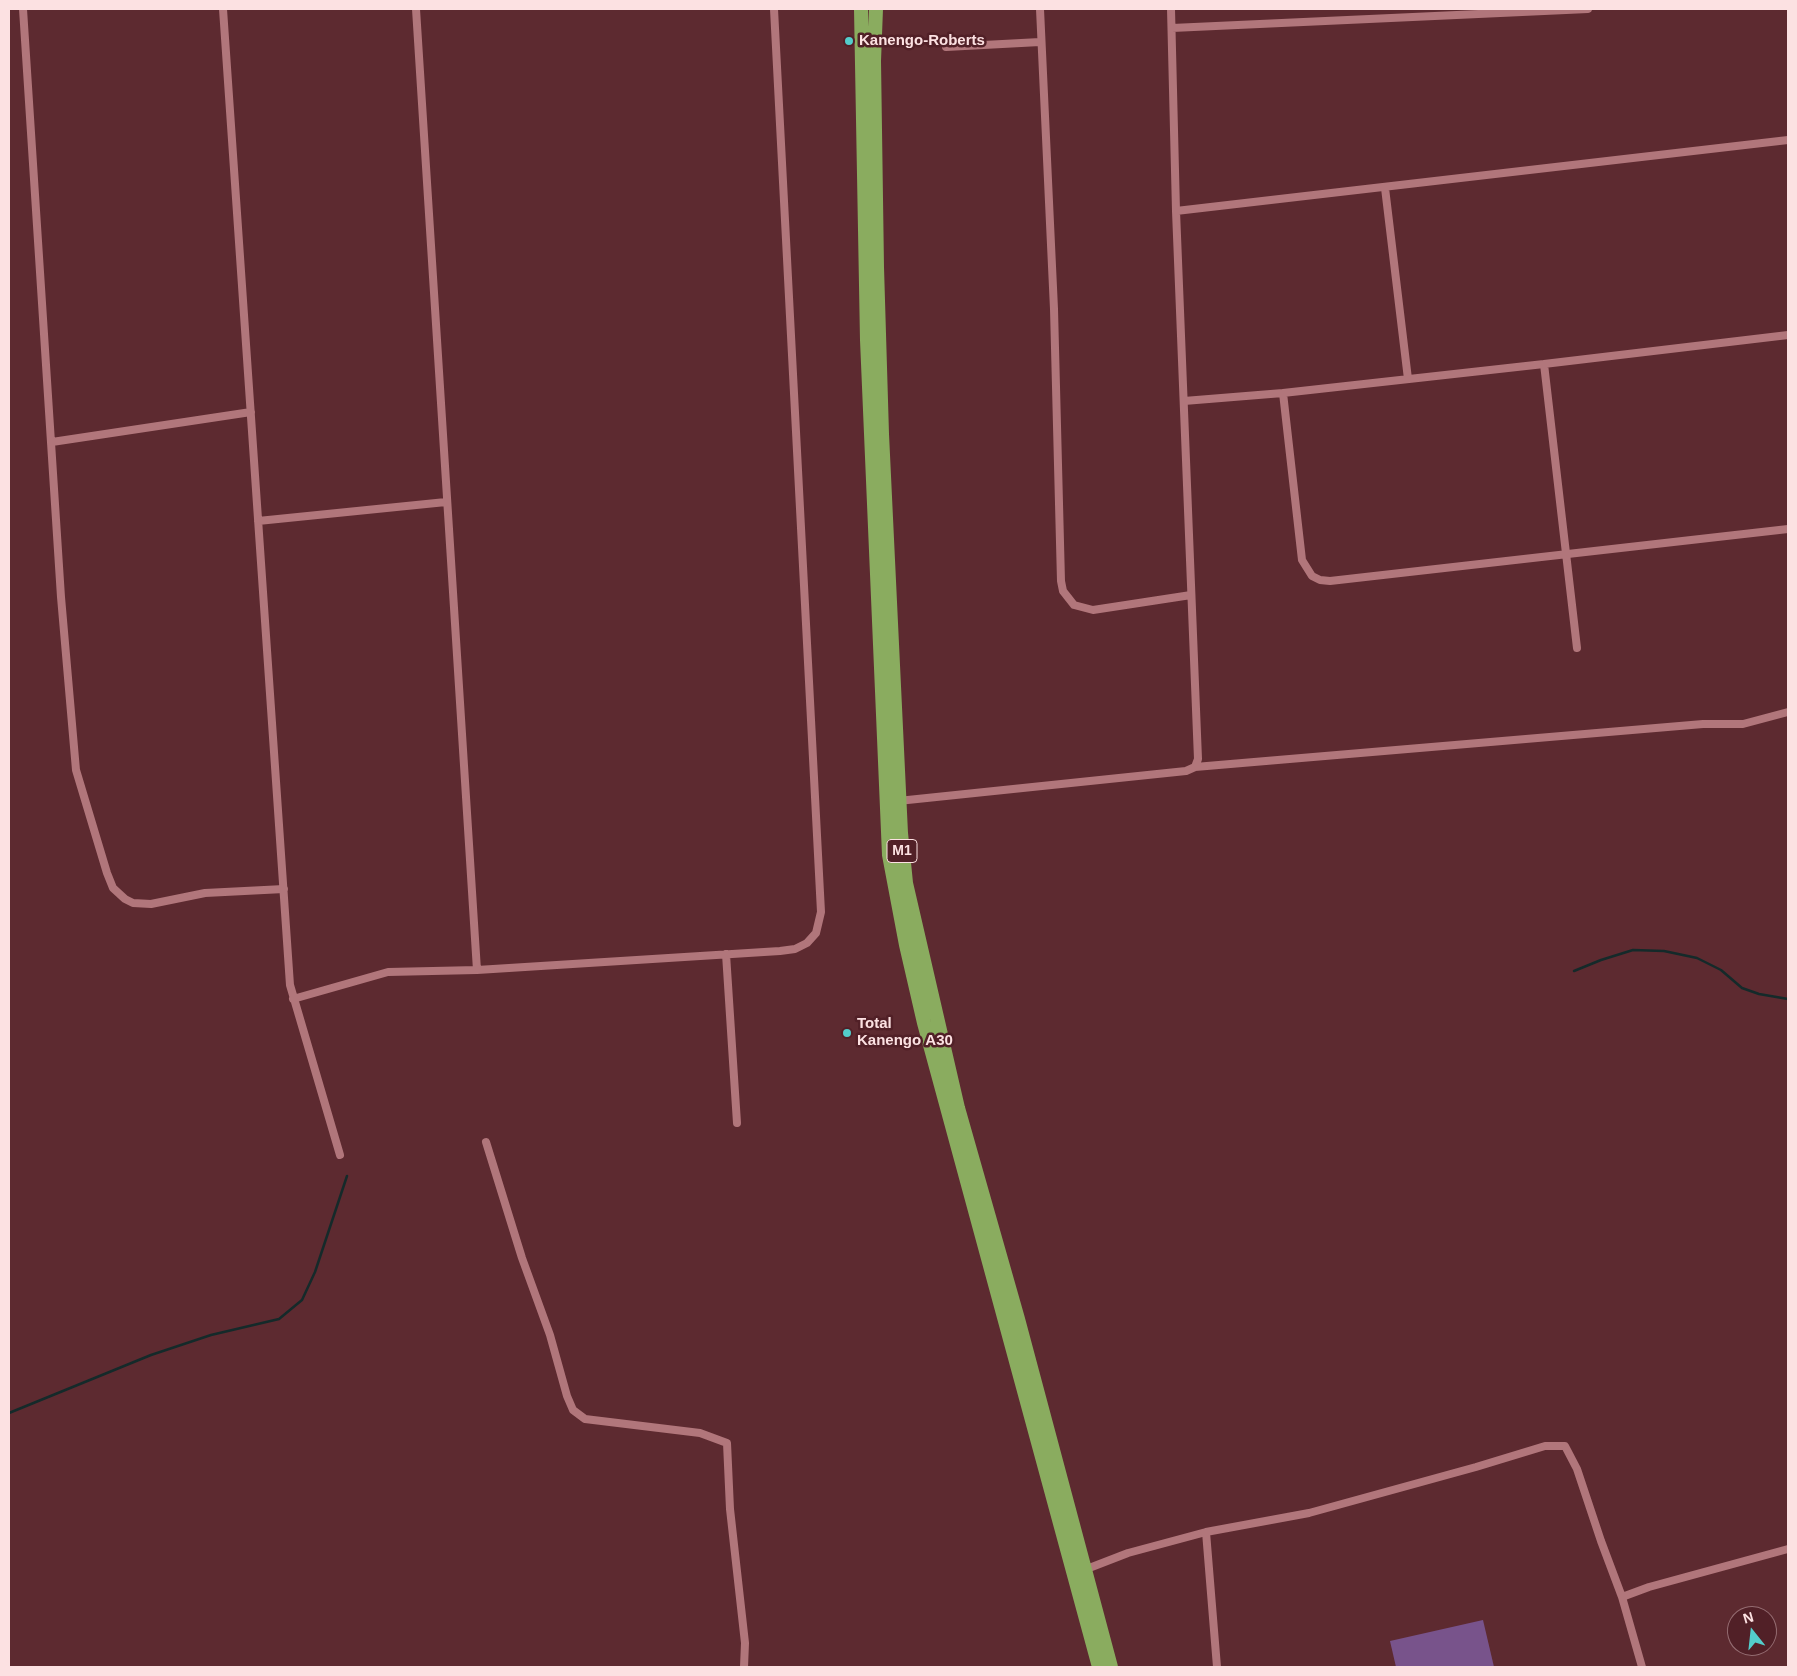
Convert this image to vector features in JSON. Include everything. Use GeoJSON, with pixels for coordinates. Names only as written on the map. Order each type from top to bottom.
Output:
{"type":"FeatureCollection","features":[{"type":"Feature","properties":{"kind":"highway","name":"M1"},"geometry":{"type":"LineString","coordinates":[[861,9],[866,340],[893,802],[906,883],[958,1108],[1018,1319],[1084,1570],[1112,1667]]}},
{"type":"Feature","properties":{"kind":"highway","name":"M1"},"geometry":{"type":"LineString","coordinates":[[876,9],[874,61],[877,267],[893,802],[890,855],[898,907],[924,1023],[1099,1667]]}},
{"type":"Feature","properties":{"kind":"street"},"geometry":{"type":"LineString","coordinates":[[23,9],[52,442],[56,535],[74,758],[110,882],[125,899],[134,903],[150,904],[205,893],[284,889]]}},
{"type":"Feature","properties":{"kind":"street"},"geometry":{"type":"LineString","coordinates":[[224,9],[290,985],[340,1155]]}},
{"type":"Feature","properties":{"kind":"street"},"geometry":{"type":"LineString","coordinates":[[416,9],[477,970]]}},
{"type":"Feature","properties":{"kind":"street"},"geometry":{"type":"LineString","coordinates":[[293,998],[388,972],[477,970],[795,949],[813,938],[816,933],[821,912],[774,9]]}},
{"type":"Feature","properties":{"kind":"street"},"geometry":{"type":"LineString","coordinates":[[1040,9],[1040,42],[1054,309],[1061,581],[1064,591],[1074,605],[1093,610],[1191,595]]}},
{"type":"Feature","properties":{"kind":"street"},"geometry":{"type":"LineString","coordinates":[[1171,9],[1176,211],[1199,749],[1194,767]]}},
{"type":"Feature","properties":{"kind":"street"},"geometry":{"type":"LineString","coordinates":[[1172,28],[1588,9]]}},
{"type":"Feature","properties":{"kind":"street"},"geometry":{"type":"LineString","coordinates":[[946,47],[1040,42]]}},
{"type":"Feature","properties":{"kind":"street"},"geometry":{"type":"LineString","coordinates":[[1176,211],[1788,140]]}},
{"type":"Feature","properties":{"kind":"street"},"geometry":{"type":"LineString","coordinates":[[1385,188],[1408,379]]}},
{"type":"Feature","properties":{"kind":"street"},"geometry":{"type":"LineString","coordinates":[[1184,401],[1283,393],[1788,335]]}},
{"type":"Feature","properties":{"kind":"street"},"geometry":{"type":"LineString","coordinates":[[1544,364],[1577,648]]}},
{"type":"Feature","properties":{"kind":"street"},"geometry":{"type":"LineString","coordinates":[[1283,393],[1302,560],[1312,576],[1330,581],[1788,529]]}},
{"type":"Feature","properties":{"kind":"street"},"geometry":{"type":"LineString","coordinates":[[52,442],[251,412]]}},
{"type":"Feature","properties":{"kind":"street"},"geometry":{"type":"LineString","coordinates":[[258,521],[446,502]]}},
{"type":"Feature","properties":{"kind":"street"},"geometry":{"type":"LineString","coordinates":[[893,802],[1186,771],[1194,767],[1703,724],[1743,724],[1788,712]]}},
{"type":"Feature","properties":{"kind":"street"},"geometry":{"type":"LineString","coordinates":[[726,954],[737,1123]]}},
{"type":"Feature","properties":{"kind":"street"},"geometry":{"type":"LineString","coordinates":[[486,1142],[522,1258],[550,1335],[567,1396],[573,1410],[585,1419],[700,1433],[727,1443],[730,1509],[745,1643],[744,1667]]}},
{"type":"Feature","properties":{"kind":"street"},"geometry":{"type":"LineString","coordinates":[[1084,1570],[1128,1553],[1206,1532],[1319,1510],[1476,1468],[1545,1446],[1565,1446],[1578,1469],[1600,1541],[1622,1597],[1642,1667]]}},
{"type":"Feature","properties":{"kind":"street"},"geometry":{"type":"LineString","coordinates":[[1206,1532],[1216,1667]]}},
{"type":"Feature","properties":{"kind":"street"},"geometry":{"type":"LineString","coordinates":[[1622,1597],[1649,1587],[1788,1549]]}},
{"type":"Feature","properties":{"kind":"shaded area"},"geometry":{"type":"Polygon","coordinates":[[[1483,1620],[1494,1667],[1396,1667],[1390,1641],[1483,1620]]]}},
{"type":"Feature","properties":{"kind":"waterway"},"geometry":{"type":"LineString","coordinates":[[1574,971],[1633,950],[1664,951],[1697,958],[1721,970],[1742,988],[1759,994],[1788,999]]}},
{"type":"Feature","properties":{"kind":"waterway"},"geometry":{"type":"LineString","coordinates":[[9,1413],[151,1355],[211,1335],[279,1319],[302,1300],[315,1272],[347,1176]]}},
{"type":"Feature","properties":{"kind":"place","name":"Kanengo-Roberts"},"geometry":{"type":"Point","coordinates":[849,41]}},
{"type":"Feature","properties":{"kind":"place","name":"Total Kanengo A30"},"geometry":{"type":"Point","coordinates":[847,1033]}}]}
